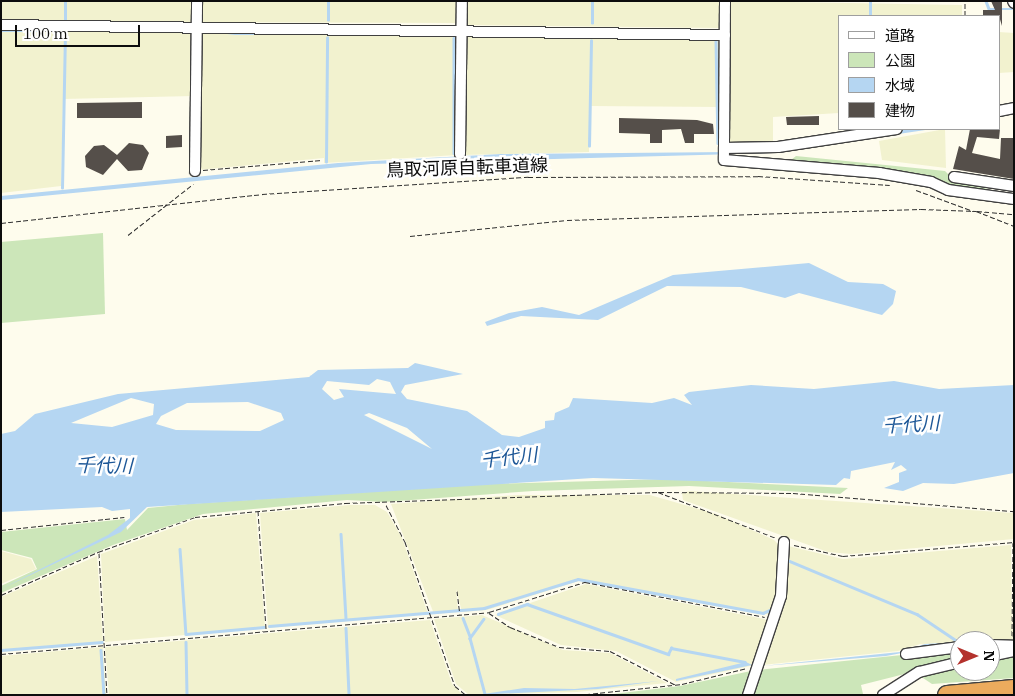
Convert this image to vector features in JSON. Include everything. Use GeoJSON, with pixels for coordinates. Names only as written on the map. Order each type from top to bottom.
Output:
{"type":"FeatureCollection","features":[{"type":"Feature","properties":{"kind":"highway"},"geometry":{"type":"LineString","coordinates":[[947,695],[1014,690]]}},
{"type":"Feature","properties":{"kind":"street"},"geometry":{"type":"LineString","coordinates":[[195,171],[197,1]]}},
{"type":"Feature","properties":{"kind":"street"},"geometry":{"type":"LineString","coordinates":[[460,154],[462,1]]}},
{"type":"Feature","properties":{"kind":"street"},"geometry":{"type":"LineString","coordinates":[[725,1],[724,160],[848,169],[911,178],[936,186],[1014,199]]}},
{"type":"Feature","properties":{"kind":"street"},"geometry":{"type":"LineString","coordinates":[[1,25],[197,28],[462,28],[725,34]]}},
{"type":"Feature","properties":{"kind":"street"},"geometry":{"type":"LineString","coordinates":[[1000,111],[1014,108]]}},
{"type":"Feature","properties":{"kind":"street"},"geometry":{"type":"LineString","coordinates":[[724,148],[778,147],[890,130]]}},
{"type":"Feature","properties":{"kind":"street"},"geometry":{"type":"LineString","coordinates":[[954,177],[1014,186]]}},
{"type":"Feature","properties":{"kind":"street"},"geometry":{"type":"LineString","coordinates":[[748,695],[781,596],[784,542]]}},
{"type":"Feature","properties":{"kind":"street"},"geometry":{"type":"LineString","coordinates":[[1000,644],[1013,642]]}},
{"type":"Feature","properties":{"kind":"street"},"geometry":{"type":"LineString","coordinates":[[906,654],[950,648]]}},
{"type":"Feature","properties":{"kind":"street"},"geometry":{"type":"LineString","coordinates":[[1000,654],[1014,650]]}},
{"type":"Feature","properties":{"kind":"street"},"geometry":{"type":"LineString","coordinates":[[883,695],[919,672],[950,664]]}},
{"type":"Feature","properties":{"kind":"path"},"geometry":{"type":"LineString","coordinates":[[965,1],[965,15]]}},
{"type":"Feature","properties":{"kind":"path"},"geometry":{"type":"LineString","coordinates":[[195,171],[322,160]]}},
{"type":"Feature","properties":{"kind":"path","name":"鳥取河原自転車道線"},"geometry":{"type":"LineString","coordinates":[[1,223],[290,192],[528,177],[758,176],[892,185]]}},
{"type":"Feature","properties":{"kind":"path"},"geometry":{"type":"LineString","coordinates":[[128,235],[162,206],[193,184]]}},
{"type":"Feature","properties":{"kind":"path"},"geometry":{"type":"LineString","coordinates":[[936,186],[911,187],[1014,226]]}},
{"type":"Feature","properties":{"kind":"path"},"geometry":{"type":"LineString","coordinates":[[410,236],[655,216],[976,211],[1014,214]]}},
{"type":"Feature","properties":{"kind":"path"},"geometry":{"type":"LineString","coordinates":[[658,492],[784,542],[843,556],[1013,542],[1013,642]]}},
{"type":"Feature","properties":{"kind":"path"},"geometry":{"type":"LineString","coordinates":[[1,595],[98,552],[195,518],[258,510],[386,504],[496,495],[658,492],[793,493],[1014,511]]}},
{"type":"Feature","properties":{"kind":"path"},"geometry":{"type":"LineString","coordinates":[[386,504],[401,533],[455,686],[466,695]]}},
{"type":"Feature","properties":{"kind":"path"},"geometry":{"type":"LineString","coordinates":[[258,510],[266,630]]}},
{"type":"Feature","properties":{"kind":"path"},"geometry":{"type":"LineString","coordinates":[[1,530],[124,517]]}},
{"type":"Feature","properties":{"kind":"path"},"geometry":{"type":"LineString","coordinates":[[98,552],[107,695]]}},
{"type":"Feature","properties":{"kind":"path"},"geometry":{"type":"LineString","coordinates":[[1,654],[489,612],[588,582],[773,619]]}},
{"type":"Feature","properties":{"kind":"path"},"geometry":{"type":"LineString","coordinates":[[457,590],[460,614]]}},
{"type":"Feature","properties":{"kind":"path"},"geometry":{"type":"LineString","coordinates":[[489,612],[510,627],[559,647],[610,651],[676,685]]}},
{"type":"Feature","properties":{"kind":"path"},"geometry":{"type":"LineString","coordinates":[[578,695],[676,685],[756,669]]}},
{"type":"Feature","properties":{"kind":"path"},"geometry":{"type":"LineString","coordinates":[[511,695],[562,695]]}},
{"type":"Feature","properties":{"kind":"green space"},"geometry":{"type":"Polygon","coordinates":[[[1,1],[195,1],[192,24],[1,22],[1,1]]]}},
{"type":"Feature","properties":{"kind":"green space"},"geometry":{"type":"Polygon","coordinates":[[[201,1],[459,1],[458,23],[202,22],[201,1]]]}},
{"type":"Feature","properties":{"kind":"green space"},"geometry":{"type":"Polygon","coordinates":[[[464,1],[722,1],[719,28],[465,25],[464,1]]]}},
{"type":"Feature","properties":{"kind":"green space"},"geometry":{"type":"Polygon","coordinates":[[[728,1],[962,5],[962,15],[838,15],[838,113],[773,117],[773,145],[729,145],[728,1]]]}},
{"type":"Feature","properties":{"kind":"green space"},"geometry":{"type":"Polygon","coordinates":[[[1,30],[192,32],[193,96],[63,99],[61,186],[1,193],[1,30]]]}},
{"type":"Feature","properties":{"kind":"green space"},"geometry":{"type":"Polygon","coordinates":[[[203,31],[456,34],[457,155],[324,163],[324,158],[198,170],[199,34],[203,31]]]}},
{"type":"Feature","properties":{"kind":"green space"},"geometry":{"type":"Polygon","coordinates":[[[1000,32],[1014,33],[1014,72],[1000,73],[1000,32]]]}},
{"type":"Feature","properties":{"kind":"green space"},"geometry":{"type":"Polygon","coordinates":[[[464,36],[718,37],[720,107],[589,106],[589,152],[462,155],[464,36]]]}},
{"type":"Feature","properties":{"kind":"green space"},"geometry":{"type":"Polygon","coordinates":[[[945,130],[946,168],[882,160],[879,141],[945,130]]]}},
{"type":"Feature","properties":{"kind":"green space"},"geometry":{"type":"Polygon","coordinates":[[[796,156],[945,171],[953,179],[1009,195],[950,187],[905,174],[791,160],[796,156]]]}},
{"type":"Feature","properties":{"kind":"green space"},"geometry":{"type":"Polygon","coordinates":[[[103,233],[105,314],[1,323],[1,242],[103,233]]]}},
{"type":"Feature","properties":{"kind":"green space"},"geometry":{"type":"Polygon","coordinates":[[[666,479],[848,488],[840,494],[689,486],[533,491],[384,502],[347,500],[203,514],[113,545],[1,593],[1,586],[37,569],[32,558],[1,550],[1,532],[125,519],[127,530],[148,508],[188,504],[486,484],[666,479]]]}},
{"type":"Feature","properties":{"kind":"green space"},"geometry":{"type":"Polygon","coordinates":[[[690,491],[1013,513],[1014,539],[851,554],[828,552],[683,500],[682,493],[690,491]]]}},
{"type":"Feature","properties":{"kind":"green space"},"geometry":{"type":"Polygon","coordinates":[[[518,495],[650,495],[716,514],[774,540],[781,547],[781,588],[771,615],[582,580],[487,610],[462,612],[456,589],[458,612],[434,614],[391,504],[518,495]]]}},
{"type":"Feature","properties":{"kind":"green space"},"geometry":{"type":"Polygon","coordinates":[[[350,505],[375,505],[387,512],[402,538],[428,614],[268,628],[260,513],[350,505]]]}},
{"type":"Feature","properties":{"kind":"green space"},"geometry":{"type":"Polygon","coordinates":[[[256,513],[265,628],[105,642],[101,554],[194,520],[256,513]]]}},
{"type":"Feature","properties":{"kind":"green space"},"geometry":{"type":"Polygon","coordinates":[[[1014,544],[1014,641],[1000,641],[1000,631],[950,631],[950,643],[920,644],[898,651],[762,665],[788,546],[843,559],[1011,545],[1012,639],[1014,544]]]}},
{"type":"Feature","properties":{"kind":"green space"},"geometry":{"type":"Polygon","coordinates":[[[1,551],[31,559],[36,569],[1,584],[1,551]]]}},
{"type":"Feature","properties":{"kind":"green space"},"geometry":{"type":"Polygon","coordinates":[[[97,556],[103,642],[1,652],[1,597],[97,556]]]}},
{"type":"Feature","properties":{"kind":"green space"},"geometry":{"type":"Polygon","coordinates":[[[586,584],[764,619],[768,621],[755,665],[676,682],[616,651],[561,645],[495,615],[586,584]]]}},
{"type":"Feature","properties":{"kind":"green space"},"geometry":{"type":"Polygon","coordinates":[[[482,615],[563,650],[610,653],[667,683],[577,692],[469,695],[456,684],[434,619],[482,615]]]}},
{"type":"Feature","properties":{"kind":"green space"},"geometry":{"type":"Polygon","coordinates":[[[430,620],[452,684],[463,695],[109,695],[105,647],[430,620]]]}},
{"type":"Feature","properties":{"kind":"green space"},"geometry":{"type":"Polygon","coordinates":[[[103,647],[106,695],[1,695],[1,656],[103,647]]]}},
{"type":"Feature","properties":{"kind":"green space"},"geometry":{"type":"Polygon","coordinates":[[[950,650],[950,663],[861,685],[863,694],[875,695],[750,695],[758,670],[950,650]]]}},
{"type":"Feature","properties":{"kind":"green space"},"geometry":{"type":"Polygon","coordinates":[[[1014,652],[1014,678],[1000,679],[1000,656],[1014,652]]]}},
{"type":"Feature","properties":{"kind":"green space"},"geometry":{"type":"Polygon","coordinates":[[[950,667],[950,681],[973,681],[932,684],[920,676],[950,667]]]}},
{"type":"Feature","properties":{"kind":"green space"},"geometry":{"type":"Polygon","coordinates":[[[751,671],[745,695],[605,695],[680,686],[751,671]]]}},
{"type":"Feature","properties":{"kind":"water"},"geometry":{"type":"Polygon","coordinates":[[[1,30],[192,32],[1,32],[1,30]]]}},
{"type":"Feature","properties":{"kind":"water"},"geometry":{"type":"Polygon","coordinates":[[[203,31],[455,34],[235,35],[203,31]]]}},
{"type":"Feature","properties":{"kind":"water"},"geometry":{"type":"Polygon","coordinates":[[[467,34],[718,37],[609,39],[467,34]]]}},
{"type":"Feature","properties":{"kind":"water"},"geometry":{"type":"Polygon","coordinates":[[[902,130],[925,130],[771,153],[371,164],[1,200],[1,196],[338,163],[501,154],[731,152],[902,130]]]}},
{"type":"Feature","properties":{"kind":"water"},"geometry":{"type":"Polygon","coordinates":[[[809,263],[848,282],[883,284],[896,291],[893,304],[882,315],[799,293],[785,298],[741,287],[667,286],[598,320],[521,316],[487,326],[485,322],[509,313],[542,307],[579,315],[673,275],[809,263]]]}},
{"type":"Feature","properties":{"kind":"water","name":"千代川"},"geometry":{"type":"Polygon","coordinates":[[[415,363],[463,374],[405,385],[401,392],[407,399],[467,411],[502,435],[519,437],[545,428],[545,421],[554,420],[555,413],[569,407],[573,398],[652,403],[674,398],[692,405],[684,395],[689,392],[751,385],[814,389],[894,381],[939,389],[1014,385],[1014,473],[954,484],[923,483],[903,491],[884,488],[899,482],[899,473],[907,470],[901,465],[891,470],[895,462],[851,471],[850,479],[844,478],[836,485],[593,478],[147,507],[121,532],[1,589],[108,535],[130,518],[130,509],[112,511],[102,507],[1,512],[1,434],[15,431],[35,414],[118,394],[309,377],[318,370],[408,368],[415,363]],[[377,379],[369,385],[327,381],[322,389],[334,400],[344,397],[339,389],[396,394],[390,382],[377,379]],[[131,398],[71,423],[112,427],[153,415],[154,404],[131,398]],[[248,402],[187,403],[161,416],[156,424],[176,430],[260,431],[284,420],[281,413],[248,402]],[[369,413],[364,415],[432,449],[407,428],[369,413]]]}},
{"type":"Feature","properties":{"kind":"water"},"geometry":{"type":"Polygon","coordinates":[[[950,643],[886,656],[762,666],[900,652],[925,644],[950,643]]]}},
{"type":"Feature","properties":{"kind":"water"},"geometry":{"type":"Polygon","coordinates":[[[746,662],[752,665],[676,681],[676,679],[746,662]]]}},
{"type":"Feature","properties":{"kind":"water"},"geometry":{"type":"Polygon","coordinates":[[[659,681],[598,689],[477,695],[524,688],[575,689],[659,681]]]}},
{"type":"Feature","properties":{"kind":"building"},"geometry":{"type":"Polygon","coordinates":[[[991,1],[1002,1],[1002,26],[1000,15],[983,15],[983,10],[995,10],[991,1]]]}},
{"type":"Feature","properties":{"kind":"building"},"geometry":{"type":"Polygon","coordinates":[[[142,102],[142,118],[77,118],[77,103],[142,102]]]}},
{"type":"Feature","properties":{"kind":"building"},"geometry":{"type":"Polygon","coordinates":[[[819,116],[819,125],[787,125],[786,117],[819,116]]]}},
{"type":"Feature","properties":{"kind":"building"},"geometry":{"type":"Polygon","coordinates":[[[619,118],[697,120],[713,124],[714,134],[694,134],[694,143],[685,143],[681,129],[662,130],[662,143],[650,143],[650,134],[619,133],[619,118]]]}},
{"type":"Feature","properties":{"kind":"building"},"geometry":{"type":"Polygon","coordinates":[[[970,130],[1000,130],[999,139],[977,137],[972,153],[1000,159],[1001,138],[1014,138],[1014,179],[953,169],[959,146],[966,150],[970,130]]]}},
{"type":"Feature","properties":{"kind":"building"},"geometry":{"type":"Polygon","coordinates":[[[182,135],[182,147],[166,148],[166,136],[182,135]]]}},
{"type":"Feature","properties":{"kind":"building"},"geometry":{"type":"Polygon","coordinates":[[[129,143],[143,145],[149,153],[142,170],[128,171],[117,159],[103,175],[86,167],[85,156],[94,146],[104,145],[117,155],[129,143]]]}},
{"type":"Feature","properties":{"kind":"waterway"},"geometry":{"type":"LineString","coordinates":[[65,1],[65,19]]}},
{"type":"Feature","properties":{"kind":"waterway"},"geometry":{"type":"LineString","coordinates":[[328,1],[328,20]]}},
{"type":"Feature","properties":{"kind":"waterway"},"geometry":{"type":"LineString","coordinates":[[592,1],[592,23]]}},
{"type":"Feature","properties":{"kind":"waterway"},"geometry":{"type":"LineString","coordinates":[[870,1],[870,15]]}},
{"type":"Feature","properties":{"kind":"waterway"},"geometry":{"type":"LineString","coordinates":[[986,1],[989,9],[1012,9]]}},
{"type":"Feature","properties":{"kind":"waterway"},"geometry":{"type":"LineString","coordinates":[[62,188],[65,34]]}},
{"type":"Feature","properties":{"kind":"waterway"},"geometry":{"type":"LineString","coordinates":[[326,162],[327,38]]}},
{"type":"Feature","properties":{"kind":"waterway"},"geometry":{"type":"LineString","coordinates":[[454,38],[454,153]]}},
{"type":"Feature","properties":{"kind":"waterway"},"geometry":{"type":"LineString","coordinates":[[589,146],[591,41]]}},
{"type":"Feature","properties":{"kind":"waterway"},"geometry":{"type":"LineString","coordinates":[[716,41],[718,143]]}},
{"type":"Feature","properties":{"kind":"waterway"},"geometry":{"type":"LineString","coordinates":[[341,534],[346,618]]}},
{"type":"Feature","properties":{"kind":"waterway"},"geometry":{"type":"LineString","coordinates":[[180,549],[186,634],[264,627]]}},
{"type":"Feature","properties":{"kind":"waterway"},"geometry":{"type":"LineString","coordinates":[[787,560],[917,614],[950,636]]}},
{"type":"Feature","properties":{"kind":"waterway"},"geometry":{"type":"LineString","coordinates":[[269,626],[484,608],[578,579],[763,613],[772,609]]}},
{"type":"Feature","properties":{"kind":"waterway"},"geometry":{"type":"LineString","coordinates":[[498,614],[527,604],[668,654],[671,648],[745,662]]}},
{"type":"Feature","properties":{"kind":"waterway"},"geometry":{"type":"LineString","coordinates":[[463,618],[470,636]]}},
{"type":"Feature","properties":{"kind":"waterway"},"geometry":{"type":"LineString","coordinates":[[484,619],[470,638],[485,694]]}},
{"type":"Feature","properties":{"kind":"waterway"},"geometry":{"type":"LineString","coordinates":[[346,628],[349,695]]}},
{"type":"Feature","properties":{"kind":"waterway"},"geometry":{"type":"LineString","coordinates":[[1,650],[102,642]]}},
{"type":"Feature","properties":{"kind":"waterway"},"geometry":{"type":"LineString","coordinates":[[186,642],[187,695]]}},
{"type":"Feature","properties":{"kind":"waterway"},"geometry":{"type":"LineString","coordinates":[[101,650],[104,695]]}}]}
